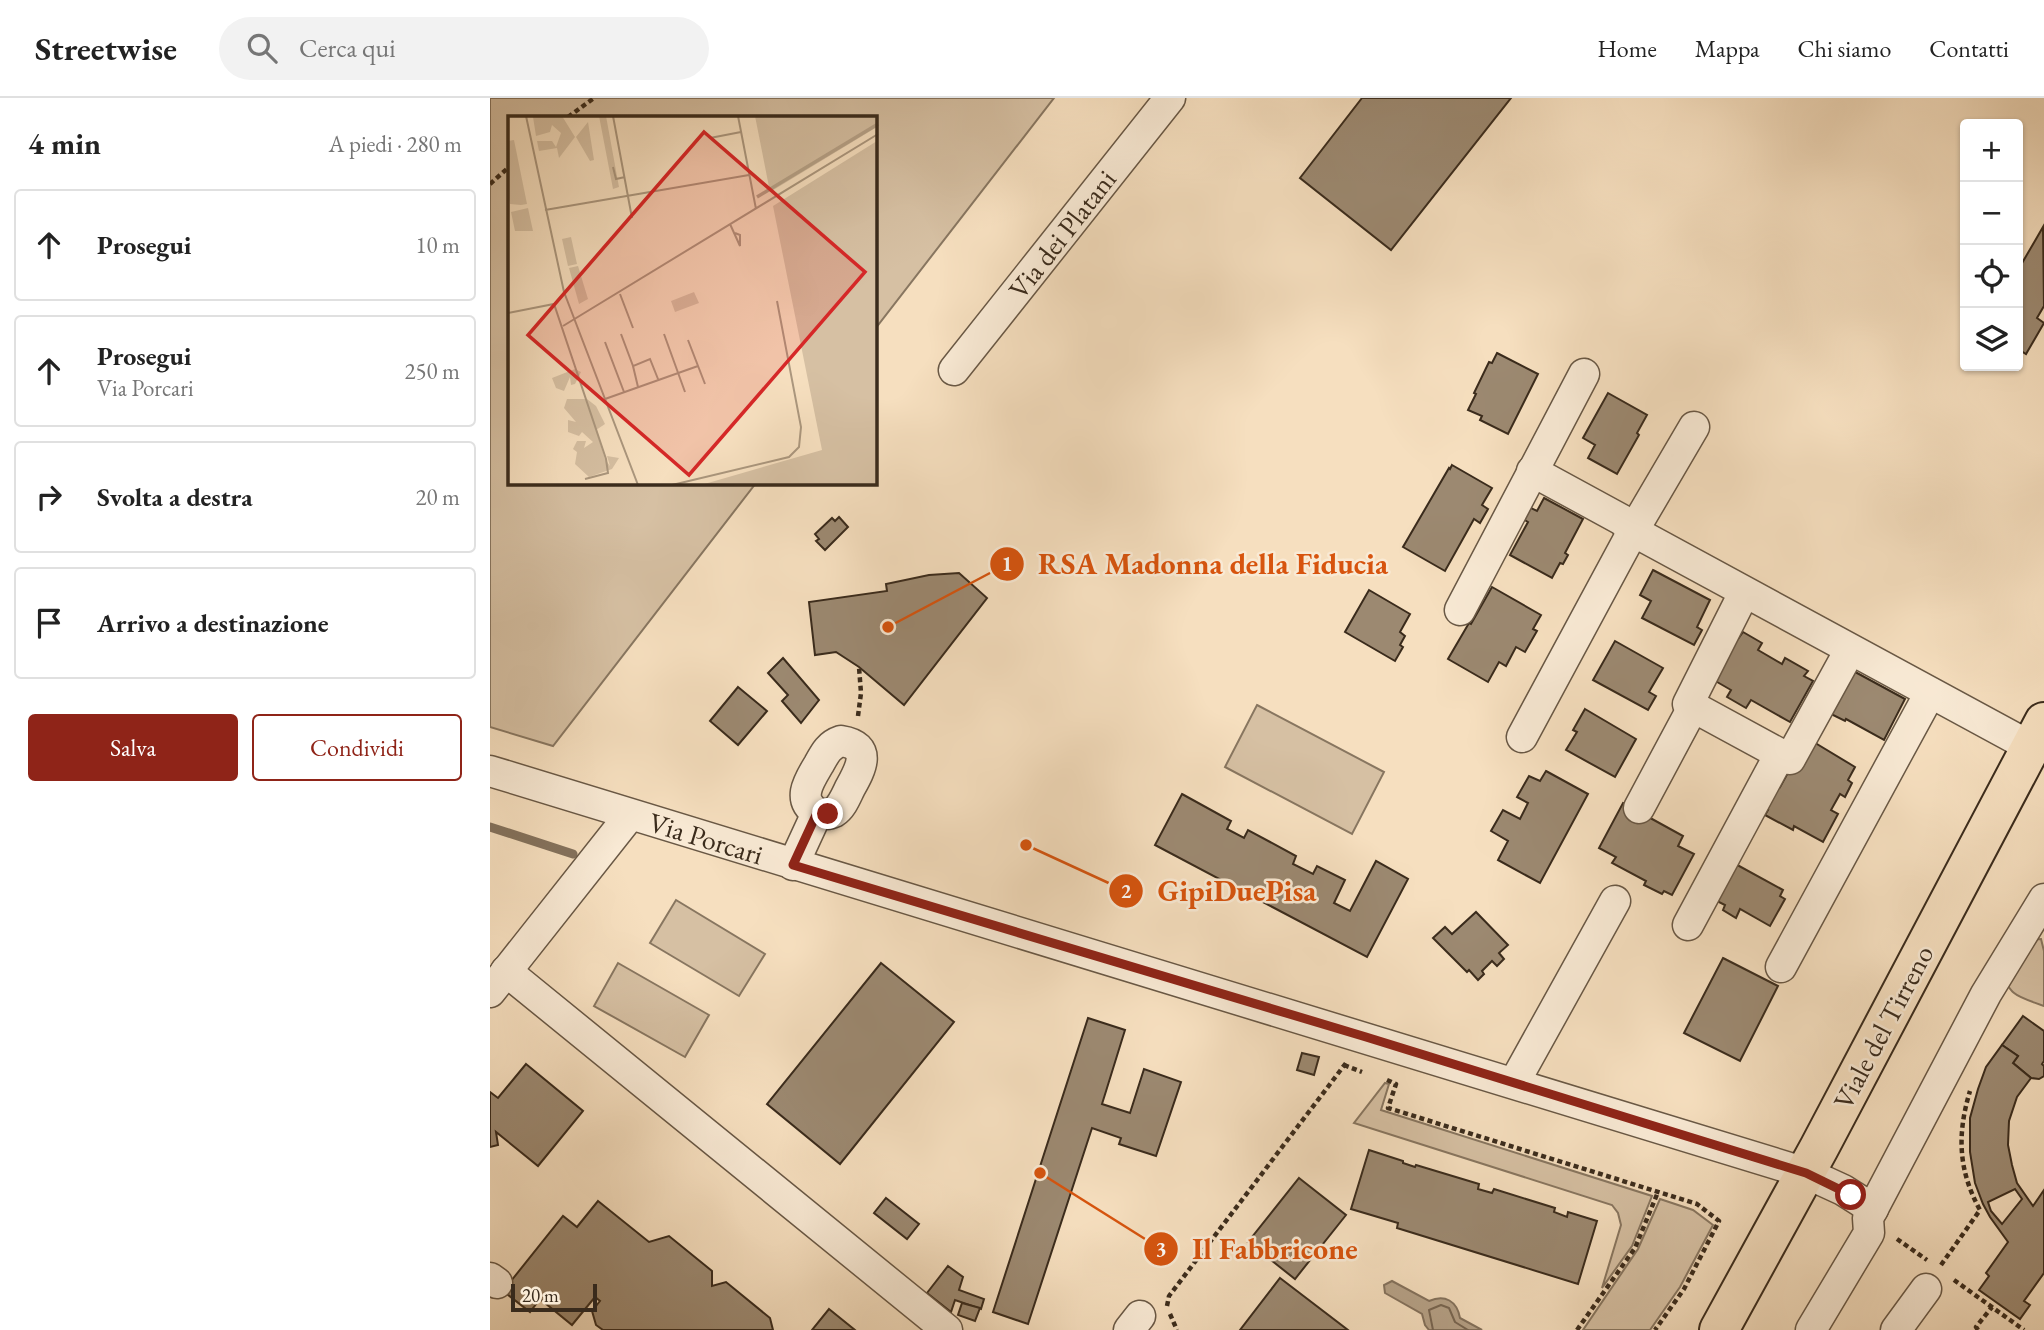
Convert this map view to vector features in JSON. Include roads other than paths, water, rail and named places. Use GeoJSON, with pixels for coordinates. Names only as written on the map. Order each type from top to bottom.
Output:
{"type":"FeatureCollection","features":[{"type":"Feature","properties":{"kind":"main road","name":"Viale del Tirreno"},"geometry":{"type":"LineString","coordinates":[[1719,1330],[1806,1173],[2037,735]]}},
{"type":"Feature","properties":{"kind":"street","name":"Via dei Platani"},"geometry":{"type":"LineString","coordinates":[[954,370],[1170,98]]}},
{"type":"Feature","properties":{"kind":"street"},"geometry":{"type":"LineString","coordinates":[[1460,610],[1584,374]]}},
{"type":"Feature","properties":{"kind":"street"},"geometry":{"type":"LineString","coordinates":[[1522,737],[1633,531],[1694,427]]}},
{"type":"Feature","properties":{"kind":"street"},"geometry":{"type":"LineString","coordinates":[[1532,471],[1622,520],[1633,531],[1744,593],[1930,693],[2037,735]]}},
{"type":"Feature","properties":{"kind":"street"},"geometry":{"type":"LineString","coordinates":[[1744,593],[1688,704],[1780,754],[1790,759],[1850,650]]}},
{"type":"Feature","properties":{"kind":"street"},"geometry":{"type":"LineString","coordinates":[[1781,967],[1930,693]]}},
{"type":"Feature","properties":{"kind":"street"},"geometry":{"type":"LineString","coordinates":[[1639,808],[1693,707]]}},
{"type":"Feature","properties":{"kind":"street"},"geometry":{"type":"LineString","coordinates":[[1688,925],[1780,754]]}},
{"type":"Feature","properties":{"kind":"street","name":"Via Porcari"},"geometry":{"type":"LineString","coordinates":[[490,771],[1806,1173],[1843,1190],[1873,1209]]}},
{"type":"Feature","properties":{"kind":"street"},"geometry":{"type":"LineString","coordinates":[[793,865],[817,813]]}},
{"type":"Feature","properties":{"kind":"street"},"geometry":{"type":"LineString","coordinates":[[630,815],[498,982],[947,1330]]}},
{"type":"Feature","properties":{"kind":"street"},"geometry":{"type":"LineString","coordinates":[[1811,1330],[1869,1233],[1868,1218],[1986,994],[2044,899]]}},
{"type":"Feature","properties":{"kind":"street"},"geometry":{"type":"LineString","coordinates":[[1514,1083],[1615,901]]}},
{"type":"Feature","properties":{"kind":"street"},"geometry":{"type":"LineString","coordinates":[[1896,1330],[1932,1279]]}},
{"type":"Feature","properties":{"kind":"water"},"geometry":{"type":"Polygon","coordinates":[[[1392,1281],[1429,1301],[1440,1298],[1449,1300],[1456,1307],[1460,1318],[1482,1330],[1429,1330],[1422,1314],[1385,1293],[1384,1285],[1392,1281]]]}},
{"type":"Feature","properties":{"kind":"waterway"},"geometry":{"type":"LineString","coordinates":[[490,827],[573,854]]}},
{"type":"Feature","properties":{"kind":"place","name":"RSA Madonna della Fiducia"},"geometry":{"type":"Point","coordinates":[888,627]}},
{"type":"Feature","properties":{"kind":"place","name":"GipiDuePisa"},"geometry":{"type":"Point","coordinates":[1026,845]}},
{"type":"Feature","properties":{"kind":"place","name":"Il Fabbricone"},"geometry":{"type":"Point","coordinates":[1040,1173]}}]}
